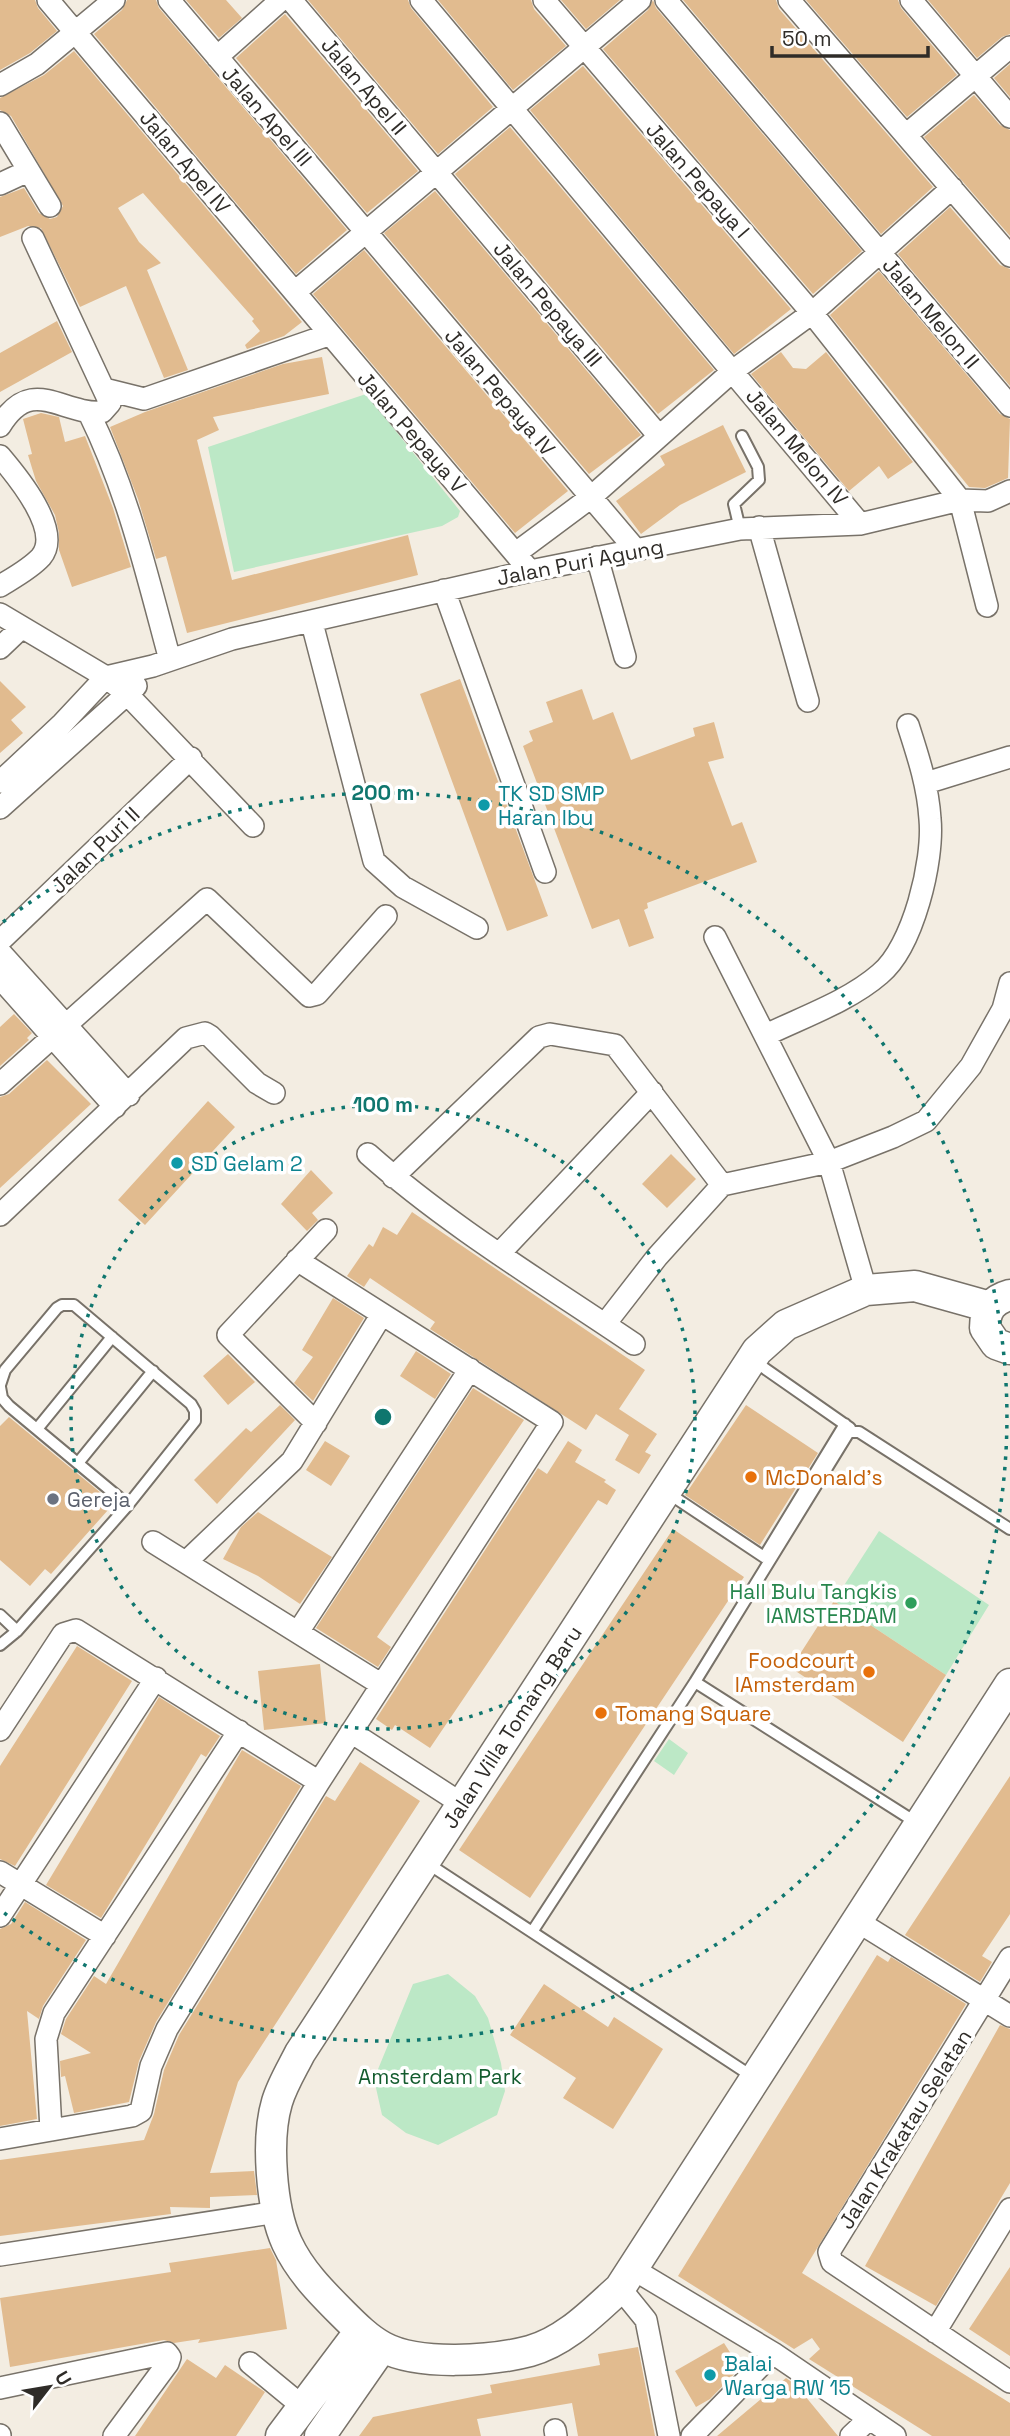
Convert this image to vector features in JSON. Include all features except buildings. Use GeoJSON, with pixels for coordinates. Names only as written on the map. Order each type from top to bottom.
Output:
{"type":"FeatureCollection","features":[{"type":"Feature","properties":{"kind":"street","name":"Jalan Apel IV"},"geometry":{"type":"LineString","coordinates":[[48,0],[295,292]]}},
{"type":"Feature","properties":{"kind":"street"},"geometry":{"type":"LineString","coordinates":[[0,85],[37,64],[114,0]]}},
{"type":"Feature","properties":{"kind":"street","name":"Jalan Apel III"},"geometry":{"type":"LineString","coordinates":[[169,0],[366,232]]}},
{"type":"Feature","properties":{"kind":"street"},"geometry":{"type":"LineString","coordinates":[[217,57],[281,0]]}},
{"type":"Feature","properties":{"kind":"street","name":"Jalan Apel II"},"geometry":{"type":"LineString","coordinates":[[291,0],[437,172]]}},
{"type":"Feature","properties":{"kind":"street","name":"Jalan Melon IV"},"geometry":{"type":"LineString","coordinates":[[421,0],[734,370],[860,524]]}},
{"type":"Feature","properties":{"kind":"street","name":"Jalan Pepaya I"},"geometry":{"type":"LineString","coordinates":[[544,0],[812,313],[960,500]]}},
{"type":"Feature","properties":{"kind":"street"},"geometry":{"type":"LineString","coordinates":[[295,292],[640,0]]}},
{"type":"Feature","properties":{"kind":"street","name":"Jalan Melon II"},"geometry":{"type":"LineString","coordinates":[[666,0],[1010,406]]}},
{"type":"Feature","properties":{"kind":"street"},"geometry":{"type":"LineString","coordinates":[[789,0],[1010,256]]}},
{"type":"Feature","properties":{"kind":"street"},"geometry":{"type":"LineString","coordinates":[[911,0],[1010,117]]}},
{"type":"Feature","properties":{"kind":"street"},"geometry":{"type":"LineString","coordinates":[[906,135],[1010,47]]}},
{"type":"Feature","properties":{"kind":"street"},"geometry":{"type":"LineString","coordinates":[[0,123],[50,206]]}},
{"type":"Feature","properties":{"kind":"street"},"geometry":{"type":"LineString","coordinates":[[0,184],[28,171]]}},
{"type":"Feature","properties":{"kind":"street","name":"Jalan Pepaya III"},"geometry":{"type":"LineString","coordinates":[[437,172],[658,435]]}},
{"type":"Feature","properties":{"kind":"street"},"geometry":{"type":"LineString","coordinates":[[516,553],[590,498],[734,370],[812,313],[953,188]]}},
{"type":"Feature","properties":{"kind":"street","name":"Jalan Pepaya IV"},"geometry":{"type":"LineString","coordinates":[[366,232],[636,550]]}},
{"type":"Feature","properties":{"kind":"street"},"geometry":{"type":"LineString","coordinates":[[0,426],[15,408],[38,398],[49,398],[89,413],[107,408],[110,403],[33,238]]}},
{"type":"Feature","properties":{"kind":"street","name":"Jalan Pepaya V"},"geometry":{"type":"LineString","coordinates":[[295,292],[328,335],[530,571]]}},
{"type":"Feature","properties":{"kind":"street"},"geometry":{"type":"LineString","coordinates":[[104,389],[144,399],[328,335]]}},
{"type":"Feature","properties":{"kind":"street"},"geometry":{"type":"LineString","coordinates":[[0,808],[161,663],[130,508],[113,461],[89,413]]}},
{"type":"Feature","properties":{"kind":"street"},"geometry":{"type":"LineString","coordinates":[[0,456],[28,489],[47,539],[42,556],[0,586]]}},
{"type":"Feature","properties":{"kind":"street","name":"Jalan Puri Agung"},"geometry":{"type":"LineString","coordinates":[[106,677],[161,663],[232,639],[312,623],[530,571],[750,528],[860,524],[960,500],[988,501],[1010,491]]}},
{"type":"Feature","properties":{"kind":"street"},"geometry":{"type":"LineString","coordinates":[[960,500],[987,606]]}},
{"type":"Feature","properties":{"kind":"street"},"geometry":{"type":"LineString","coordinates":[[750,528],[808,701]]}},
{"type":"Feature","properties":{"kind":"street"},"geometry":{"type":"LineString","coordinates":[[597,558],[625,657]]}},
{"type":"Feature","properties":{"kind":"street"},"geometry":{"type":"LineString","coordinates":[[444,590],[545,872]]}},
{"type":"Feature","properties":{"kind":"street"},"geometry":{"type":"LineString","coordinates":[[0,614],[106,677],[128,695],[191,758],[253,827]]}},
{"type":"Feature","properties":{"kind":"street"},"geometry":{"type":"LineString","coordinates":[[312,623],[374,861],[403,887],[477,928]]}},
{"type":"Feature","properties":{"kind":"street"},"geometry":{"type":"LineString","coordinates":[[0,648],[21,628]]}},
{"type":"Feature","properties":{"kind":"street"},"geometry":{"type":"LineString","coordinates":[[0,782],[62,724],[106,677]]}},
{"type":"Feature","properties":{"kind":"street"},"geometry":{"type":"LineString","coordinates":[[766,1035],[880,975],[898,956],[913,918],[926,867],[931,822],[926,783],[908,725]]}},
{"type":"Feature","properties":{"kind":"street"},"geometry":{"type":"LineString","coordinates":[[926,783],[1010,757]]}},
{"type":"Feature","properties":{"kind":"street","name":"Jalan Puri II"},"geometry":{"type":"LineString","coordinates":[[0,941],[191,758]]}},
{"type":"Feature","properties":{"kind":"street"},"geometry":{"type":"LineString","coordinates":[[0,1084],[207,899],[309,996],[317,994],[386,916]]}},
{"type":"Feature","properties":{"kind":"street"},"geometry":{"type":"LineString","coordinates":[[715,937],[829,1162],[866,1290]]}},
{"type":"Feature","properties":{"kind":"street"},"geometry":{"type":"LineString","coordinates":[[0,951],[59,1029],[122,1101]]}},
{"type":"Feature","properties":{"kind":"street"},"geometry":{"type":"LineString","coordinates":[[0,978],[59,1029]]}},
{"type":"Feature","properties":{"kind":"street"},"geometry":{"type":"LineString","coordinates":[[605,1324],[657,1257],[722,1185],[829,1162],[926,1121],[971,1066],[1003,1009],[1010,983]]}},
{"type":"Feature","properties":{"kind":"street"},"geometry":{"type":"LineString","coordinates":[[0,1215],[186,1038],[205,1032],[257,1083],[274,1093]]}},
{"type":"Feature","properties":{"kind":"street"},"geometry":{"type":"LineString","coordinates":[[393,1177],[544,1035],[615,1045],[722,1185]]}},
{"type":"Feature","properties":{"kind":"street"},"geometry":{"type":"LineString","coordinates":[[499,1254],[652,1092]]}},
{"type":"Feature","properties":{"kind":"street"},"geometry":{"type":"LineString","coordinates":[[368,1154],[393,1177],[499,1254],[634,1344]]}},
{"type":"Feature","properties":{"kind":"street"},"geometry":{"type":"LineString","coordinates":[[316,1423],[228,1335],[326,1230]]}},
{"type":"Feature","properties":{"kind":"street"},"geometry":{"type":"LineString","coordinates":[[0,2139],[138,2115],[158,2044],[319,1782],[552,1422],[297,1260]]}},
{"type":"Feature","properties":{"kind":"street","name":"Jalan Villa Tomang Baru"},"geometry":{"type":"LineString","coordinates":[[371,2339],[312,2283],[287,2243],[277,2212],[272,2154],[277,2102],[300,2053],[751,1360],[786,1325],[866,1290],[915,1286],[1005,1298]]}},
{"type":"Feature","properties":{"kind":"street"},"geometry":{"type":"LineString","coordinates":[[1005,1298],[985,1328],[996,1345],[1010,1349]]}},
{"type":"Feature","properties":{"kind":"street"},"geometry":{"type":"LineString","coordinates":[[186,1562],[292,1461],[382,1314]]}},
{"type":"Feature","properties":{"kind":"street"},"geometry":{"type":"LineString","coordinates":[[298,1632],[470,1369]]}},
{"type":"Feature","properties":{"kind":"street"},"geometry":{"type":"LineString","coordinates":[[153,1542],[382,1685]]}},
{"type":"Feature","properties":{"kind":"street"},"geometry":{"type":"LineString","coordinates":[[0,1730],[63,1634],[69,1631],[83,1633],[319,1782]]}},
{"type":"Feature","properties":{"kind":"street"},"geometry":{"type":"LineString","coordinates":[[0,1916],[156,1678]]}},
{"type":"Feature","properties":{"kind":"street"},"geometry":{"type":"LineString","coordinates":[[371,2339],[406,2355],[472,2360],[531,2351],[571,2332],[626,2278],[1010,1685]]}},
{"type":"Feature","properties":{"kind":"street"},"geometry":{"type":"LineString","coordinates":[[51,2130],[46,2039],[54,2013],[239,1731]]}},
{"type":"Feature","properties":{"kind":"street"},"geometry":{"type":"LineString","coordinates":[[351,1732],[462,1804]]}},
{"type":"Feature","properties":{"kind":"street"},"geometry":{"type":"LineString","coordinates":[[0,1872],[105,1936]]}},
{"type":"Feature","properties":{"kind":"street"},"geometry":{"type":"LineString","coordinates":[[857,1921],[1010,2016]]}},
{"type":"Feature","properties":{"kind":"street","name":"Jalan Krakatau Selatan"},"geometry":{"type":"LineString","coordinates":[[935,2332],[829,2259],[829,2252],[1010,1958]]}},
{"type":"Feature","properties":{"kind":"street"},"geometry":{"type":"LineString","coordinates":[[1010,2210],[935,2332],[1010,2382]]}},
{"type":"Feature","properties":{"kind":"street"},"geometry":{"type":"LineString","coordinates":[[0,2255],[277,2212]]}},
{"type":"Feature","properties":{"kind":"street"},"geometry":{"type":"LineString","coordinates":[[626,2278],[773,2353],[895,2436]]}},
{"type":"Feature","properties":{"kind":"street"},"geometry":{"type":"LineString","coordinates":[[626,2278],[646,2320],[669,2436]]}},
{"type":"Feature","properties":{"kind":"street"},"geometry":{"type":"LineString","coordinates":[[281,2436],[302,2406],[371,2339]]}},
{"type":"Feature","properties":{"kind":"street"},"geometry":{"type":"LineString","coordinates":[[320,2436],[371,2339]]}},
{"type":"Feature","properties":{"kind":"street"},"geometry":{"type":"LineString","coordinates":[[0,2388],[166,2353],[170,2357],[168,2363],[114,2436]]}},
{"type":"Feature","properties":{"kind":"street"},"geometry":{"type":"LineString","coordinates":[[692,2436],[773,2353]]}},
{"type":"Feature","properties":{"kind":"street"},"geometry":{"type":"LineString","coordinates":[[250,2363],[302,2406]]}},
{"type":"Feature","properties":{"kind":"street"},"geometry":{"type":"LineString","coordinates":[[850,2436],[869,2420]]}},
{"type":"Feature","properties":{"kind":"lane"},"geometry":{"type":"LineString","coordinates":[[742,436],[758,467],[759,480],[734,504],[750,528]]}},
{"type":"Feature","properties":{"kind":"lane"},"geometry":{"type":"LineString","coordinates":[[0,1645],[17,1631],[128,1505],[195,1421],[195,1411],[191,1404],[74,1305],[62,1305],[5,1370],[0,1386],[2,1398],[128,1505]]}},
{"type":"Feature","properties":{"kind":"lane"},"geometry":{"type":"LineString","coordinates":[[37,1429],[112,1337]]}},
{"type":"Feature","properties":{"kind":"lane"},"geometry":{"type":"LineString","coordinates":[[751,1360],[849,1427],[1010,1529]]}},
{"type":"Feature","properties":{"kind":"lane"},"geometry":{"type":"LineString","coordinates":[[78,1463],[153,1371]]}},
{"type":"Feature","properties":{"kind":"lane"},"geometry":{"type":"LineString","coordinates":[[666,1491],[764,1557],[849,1427]]}},
{"type":"Feature","properties":{"kind":"lane"},"geometry":{"type":"LineString","coordinates":[[532,1931],[695,1682],[849,1427]]}},
{"type":"Feature","properties":{"kind":"lane"},"geometry":{"type":"LineString","coordinates":[[0,1615],[17,1631]]}},
{"type":"Feature","properties":{"kind":"lane"},"geometry":{"type":"LineString","coordinates":[[695,1682],[919,1825]]}},
{"type":"Feature","properties":{"kind":"lane"},"geometry":{"type":"LineString","coordinates":[[425,1861],[756,2078]]}},
{"type":"Feature","properties":{"kind":"green space"},"geometry":{"type":"Polygon","coordinates":[[[366,394],[460,511],[458,517],[442,526],[234,572],[208,447],[366,394]]]}},
{"type":"Feature","properties":{"kind":"green space","name":"Hall Bulu Tangkis IAMSTERDAM"},"geometry":{"type":"Polygon","coordinates":[[[879,1531],[989,1605],[946,1675],[834,1601],[879,1531]]]}},
{"type":"Feature","properties":{"kind":"green space"},"geometry":{"type":"Polygon","coordinates":[[[669,1739],[688,1753],[674,1775],[654,1761],[669,1739]]]}},
{"type":"Feature","properties":{"kind":"green space","name":"Amsterdam Park"},"geometry":{"type":"Polygon","coordinates":[[[448,1974],[475,1996],[488,2018],[501,2063],[505,2091],[497,2115],[438,2145],[406,2133],[382,2115],[374,2079],[413,1984],[448,1974]]]}},
{"type":"Feature","properties":{"kind":"place","name":"TK SD SMP Haran Ibu"},"geometry":{"type":"Point","coordinates":[484,805]}},
{"type":"Feature","properties":{"kind":"place","name":"SD Gelam 2"},"geometry":{"type":"Point","coordinates":[177,1163]}},
{"type":"Feature","properties":{"kind":"place","name":"McDonald's"},"geometry":{"type":"Point","coordinates":[751,1477]}},
{"type":"Feature","properties":{"kind":"place","name":"Gereja"},"geometry":{"type":"Point","coordinates":[53,1499]}},
{"type":"Feature","properties":{"kind":"place","name":"Hall Bulu Tangkis IAMSTERDAM"},"geometry":{"type":"Point","coordinates":[911,1603]}},
{"type":"Feature","properties":{"kind":"place","name":"Foodcourt IAmsterdam"},"geometry":{"type":"Point","coordinates":[869,1672]}},
{"type":"Feature","properties":{"kind":"place","name":"Tomang Square"},"geometry":{"type":"Point","coordinates":[601,1713]}},
{"type":"Feature","properties":{"kind":"place","name":"Balai Warga RW 15"},"geometry":{"type":"Point","coordinates":[710,2375]}}]}
